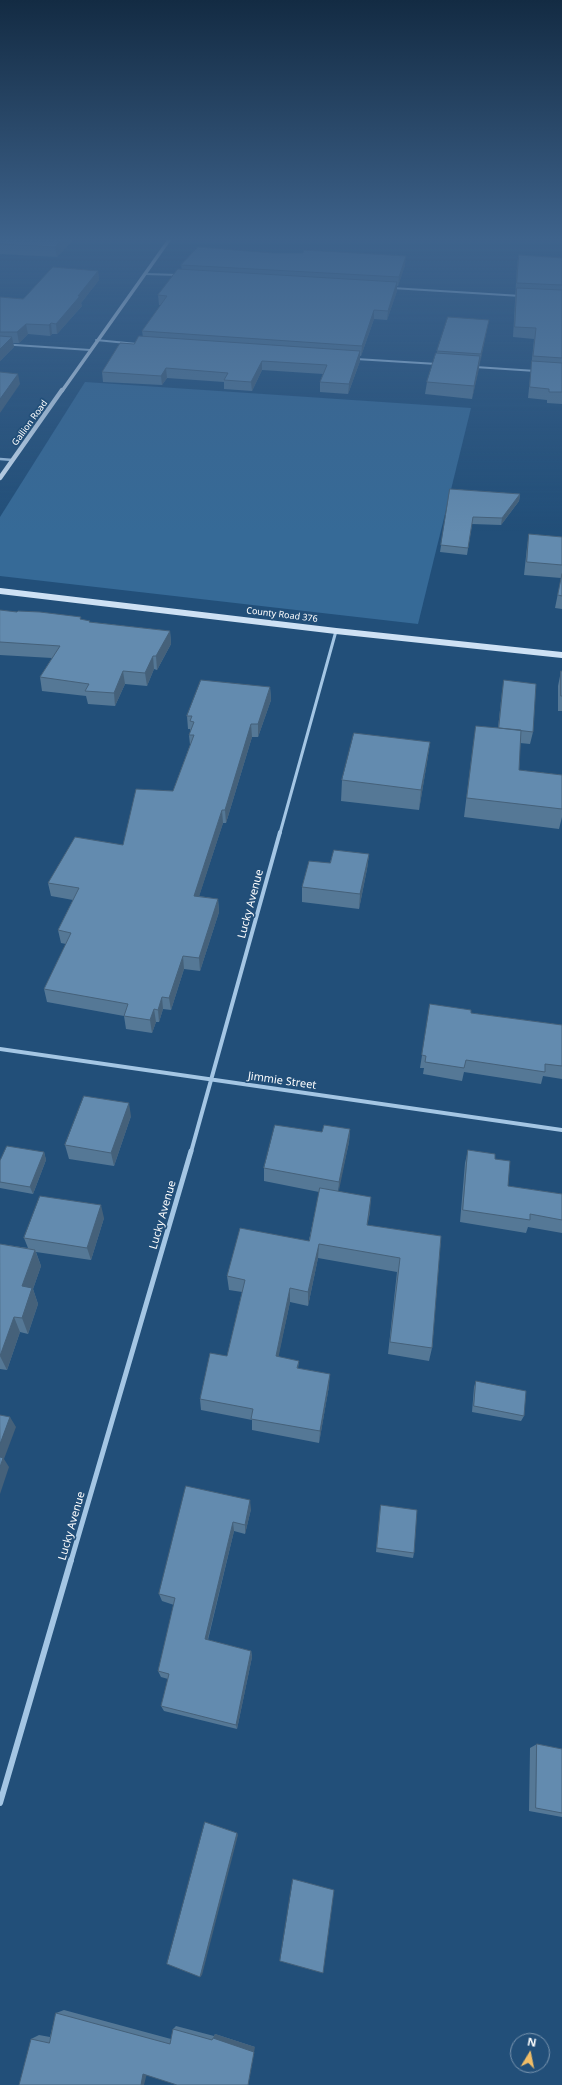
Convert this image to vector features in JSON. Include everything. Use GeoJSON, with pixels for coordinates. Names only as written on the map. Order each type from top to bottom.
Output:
{"type":"FeatureCollection","features":[{"type":"Feature","properties":{"kind":"street","name":"Gallion Road"},"geometry":{"type":"LineString","coordinates":[[0,478],[98,337]]}},
{"type":"Feature","properties":{"kind":"street"},"geometry":{"type":"LineString","coordinates":[[96,340],[143,344]]}},
{"type":"Feature","properties":{"kind":"street"},"geometry":{"type":"LineString","coordinates":[[0,344],[90,350]]}},
{"type":"Feature","properties":{"kind":"street"},"geometry":{"type":"LineString","coordinates":[[351,358],[437,364]]}},
{"type":"Feature","properties":{"kind":"street"},"geometry":{"type":"LineString","coordinates":[[469,366],[540,371]]}},
{"type":"Feature","properties":{"kind":"street"},"geometry":{"type":"LineString","coordinates":[[0,459],[13,460]]}},
{"type":"Feature","properties":{"kind":"street","name":"County Road 376"},"geometry":{"type":"LineString","coordinates":[[0,591],[336,631],[562,655]]}},
{"type":"Feature","properties":{"kind":"street","name":"Lucky Avenue"},"geometry":{"type":"LineString","coordinates":[[0,1803],[212,1079],[336,631]]}},
{"type":"Feature","properties":{"kind":"street","name":"Jimmie Street"},"geometry":{"type":"LineString","coordinates":[[0,1049],[562,1130]]}},
{"type":"Feature","properties":{"kind":"shaded area"},"geometry":{"type":"Polygon","coordinates":[[[85,382],[471,408],[418,624],[0,576],[0,517],[85,382]]]}},
{"type":"Feature","properties":{"kind":"building"},"geometry":{"type":"Polygon","coordinates":[[[0,337],[12,337],[0,349],[0,337]]]}},
{"type":"Feature","properties":{"kind":"building"},"geometry":{"type":"Polygon","coordinates":[[[138,337],[158,337],[360,351],[349,384],[320,382],[327,365],[262,361],[251,382],[224,380],[228,373],[166,368],[161,376],[102,372],[120,343],[134,344],[138,337]]]}},
{"type":"Feature","properties":{"kind":"building"},"geometry":{"type":"Polygon","coordinates":[[[234,337],[365,337],[362,346],[234,337]]]}},
{"type":"Feature","properties":{"kind":"building"},"geometry":{"type":"Polygon","coordinates":[[[441,337],[485,337],[481,354],[437,351],[441,337]]]}},
{"type":"Feature","properties":{"kind":"building"},"geometry":{"type":"Polygon","coordinates":[[[535,337],[562,337],[562,358],[533,356],[535,337]]]}},
{"type":"Feature","properties":{"kind":"building"},"geometry":{"type":"Polygon","coordinates":[[[436,353],[480,356],[474,386],[427,382],[436,353]]]}},
{"type":"Feature","properties":{"kind":"building"},"geometry":{"type":"Polygon","coordinates":[[[532,361],[562,363],[562,392],[549,392],[549,389],[530,387],[532,361]]]}},
{"type":"Feature","properties":{"kind":"building"},"geometry":{"type":"Polygon","coordinates":[[[0,372],[18,374],[0,399],[0,372]]]}},
{"type":"Feature","properties":{"kind":"building"},"geometry":{"type":"Polygon","coordinates":[[[450,489],[520,494],[502,518],[473,517],[468,548],[441,545],[450,489]]]}},
{"type":"Feature","properties":{"kind":"building"},"geometry":{"type":"Polygon","coordinates":[[[529,534],[562,537],[562,565],[527,562],[529,534]]]}},
{"type":"Feature","properties":{"kind":"building"},"geometry":{"type":"Polygon","coordinates":[[[562,574],[562,596],[558,595],[562,574]]]}},
{"type":"Feature","properties":{"kind":"building"},"geometry":{"type":"Polygon","coordinates":[[[0,610],[40,612],[81,617],[80,619],[90,621],[89,622],[170,631],[156,656],[153,656],[145,673],[123,671],[114,693],[85,691],[89,684],[40,677],[60,646],[0,642],[0,610]]]}},
{"type":"Feature","properties":{"kind":"building"},"geometry":{"type":"Polygon","coordinates":[[[562,671],[562,696],[561,696],[562,671]]]}},
{"type":"Feature","properties":{"kind":"building"},"geometry":{"type":"Polygon","coordinates":[[[201,680],[270,687],[258,724],[251,724],[225,810],[222,810],[194,896],[218,899],[199,958],[183,956],[169,998],[162,997],[158,1010],[154,1009],[150,1020],[124,1016],[128,1004],[44,989],[71,933],[58,930],[79,888],[48,883],[75,837],[123,845],[136,789],[173,791],[194,735],[189,735],[194,722],[190,721],[192,716],[187,716],[201,680]]]}},
{"type":"Feature","properties":{"kind":"building"},"geometry":{"type":"Polygon","coordinates":[[[504,680],[536,684],[533,732],[499,728],[504,680]]]}},
{"type":"Feature","properties":{"kind":"building"},"geometry":{"type":"Polygon","coordinates":[[[476,726],[521,730],[519,770],[562,775],[562,809],[467,798],[476,726]]]}},
{"type":"Feature","properties":{"kind":"building"},"geometry":{"type":"Polygon","coordinates":[[[354,733],[430,742],[421,790],[342,780],[354,733]]]}},
{"type":"Feature","properties":{"kind":"building"},"geometry":{"type":"Polygon","coordinates":[[[334,850],[369,854],[360,894],[302,887],[309,861],[330,863],[334,850]]]}},
{"type":"Feature","properties":{"kind":"building"},"geometry":{"type":"Polygon","coordinates":[[[430,1004],[471,1010],[471,1013],[562,1025],[562,1066],[545,1064],[545,1072],[466,1060],[464,1068],[425,1062],[426,1056],[422,1055],[430,1004]]]}},
{"type":"Feature","properties":{"kind":"building"},"geometry":{"type":"Polygon","coordinates":[[[84,1096],[129,1103],[111,1153],[65,1145],[84,1096]]]}},
{"type":"Feature","properties":{"kind":"building"},"geometry":{"type":"Polygon","coordinates":[[[275,1125],[322,1132],[324,1125],[350,1129],[339,1182],[264,1168],[275,1125]]]}},
{"type":"Feature","properties":{"kind":"building"},"geometry":{"type":"Polygon","coordinates":[[[7,1146],[44,1152],[30,1187],[0,1182],[0,1161],[7,1146]]]}},
{"type":"Feature","properties":{"kind":"building"},"geometry":{"type":"Polygon","coordinates":[[[468,1150],[495,1154],[495,1159],[510,1161],[508,1186],[562,1194],[562,1220],[530,1214],[530,1220],[463,1210],[468,1150]]]}},
{"type":"Feature","properties":{"kind":"building"},"geometry":{"type":"Polygon","coordinates":[[[320,1188],[371,1197],[367,1225],[441,1236],[432,1348],[390,1342],[400,1258],[319,1244],[308,1292],[290,1288],[276,1356],[299,1361],[297,1368],[330,1374],[320,1431],[251,1419],[253,1409],[200,1399],[210,1353],[227,1356],[245,1280],[227,1276],[240,1228],[309,1241],[320,1188]]]}},
{"type":"Feature","properties":{"kind":"building"},"geometry":{"type":"Polygon","coordinates":[[[40,1196],[101,1205],[87,1248],[24,1238],[40,1196]]]}},
{"type":"Feature","properties":{"kind":"building"},"geometry":{"type":"Polygon","coordinates":[[[0,1244],[35,1250],[22,1286],[32,1288],[22,1318],[14,1317],[0,1356],[0,1244]]]}},
{"type":"Feature","properties":{"kind":"building"},"geometry":{"type":"Polygon","coordinates":[[[476,1381],[526,1391],[524,1416],[474,1406],[476,1381]]]}},
{"type":"Feature","properties":{"kind":"building"},"geometry":{"type":"Polygon","coordinates":[[[0,1415],[10,1417],[0,1444],[0,1415]]]}},
{"type":"Feature","properties":{"kind":"building"},"geometry":{"type":"Polygon","coordinates":[[[0,1457],[3,1458],[0,1467],[0,1457]]]}},
{"type":"Feature","properties":{"kind":"building"},"geometry":{"type":"Polygon","coordinates":[[[186,1486],[250,1500],[245,1525],[233,1522],[205,1639],[251,1651],[236,1725],[161,1706],[169,1674],[158,1671],[175,1598],[159,1594],[186,1486]]]}},
{"type":"Feature","properties":{"kind":"building"},"geometry":{"type":"Polygon","coordinates":[[[381,1505],[417,1510],[414,1553],[377,1548],[381,1505]]]}},
{"type":"Feature","properties":{"kind":"building"},"geometry":{"type":"Polygon","coordinates":[[[537,1744],[562,1749],[562,1813],[536,1808],[537,1744]]]}},
{"type":"Feature","properties":{"kind":"building"},"geometry":{"type":"Polygon","coordinates":[[[205,1822],[237,1833],[200,1977],[167,1964],[205,1822]]]}},
{"type":"Feature","properties":{"kind":"building"},"geometry":{"type":"Polygon","coordinates":[[[293,1879],[334,1890],[323,1973],[280,1961],[293,1879]]]}},
{"type":"Feature","properties":{"kind":"building"},"geometry":{"type":"Polygon","coordinates":[[[56,2013],[170,2044],[173,2029],[212,2040],[213,2038],[254,2052],[248,2085],[177,2085],[143,2074],[141,2085],[19,2085],[31,2039],[49,2043],[56,2013]]]}}]}
